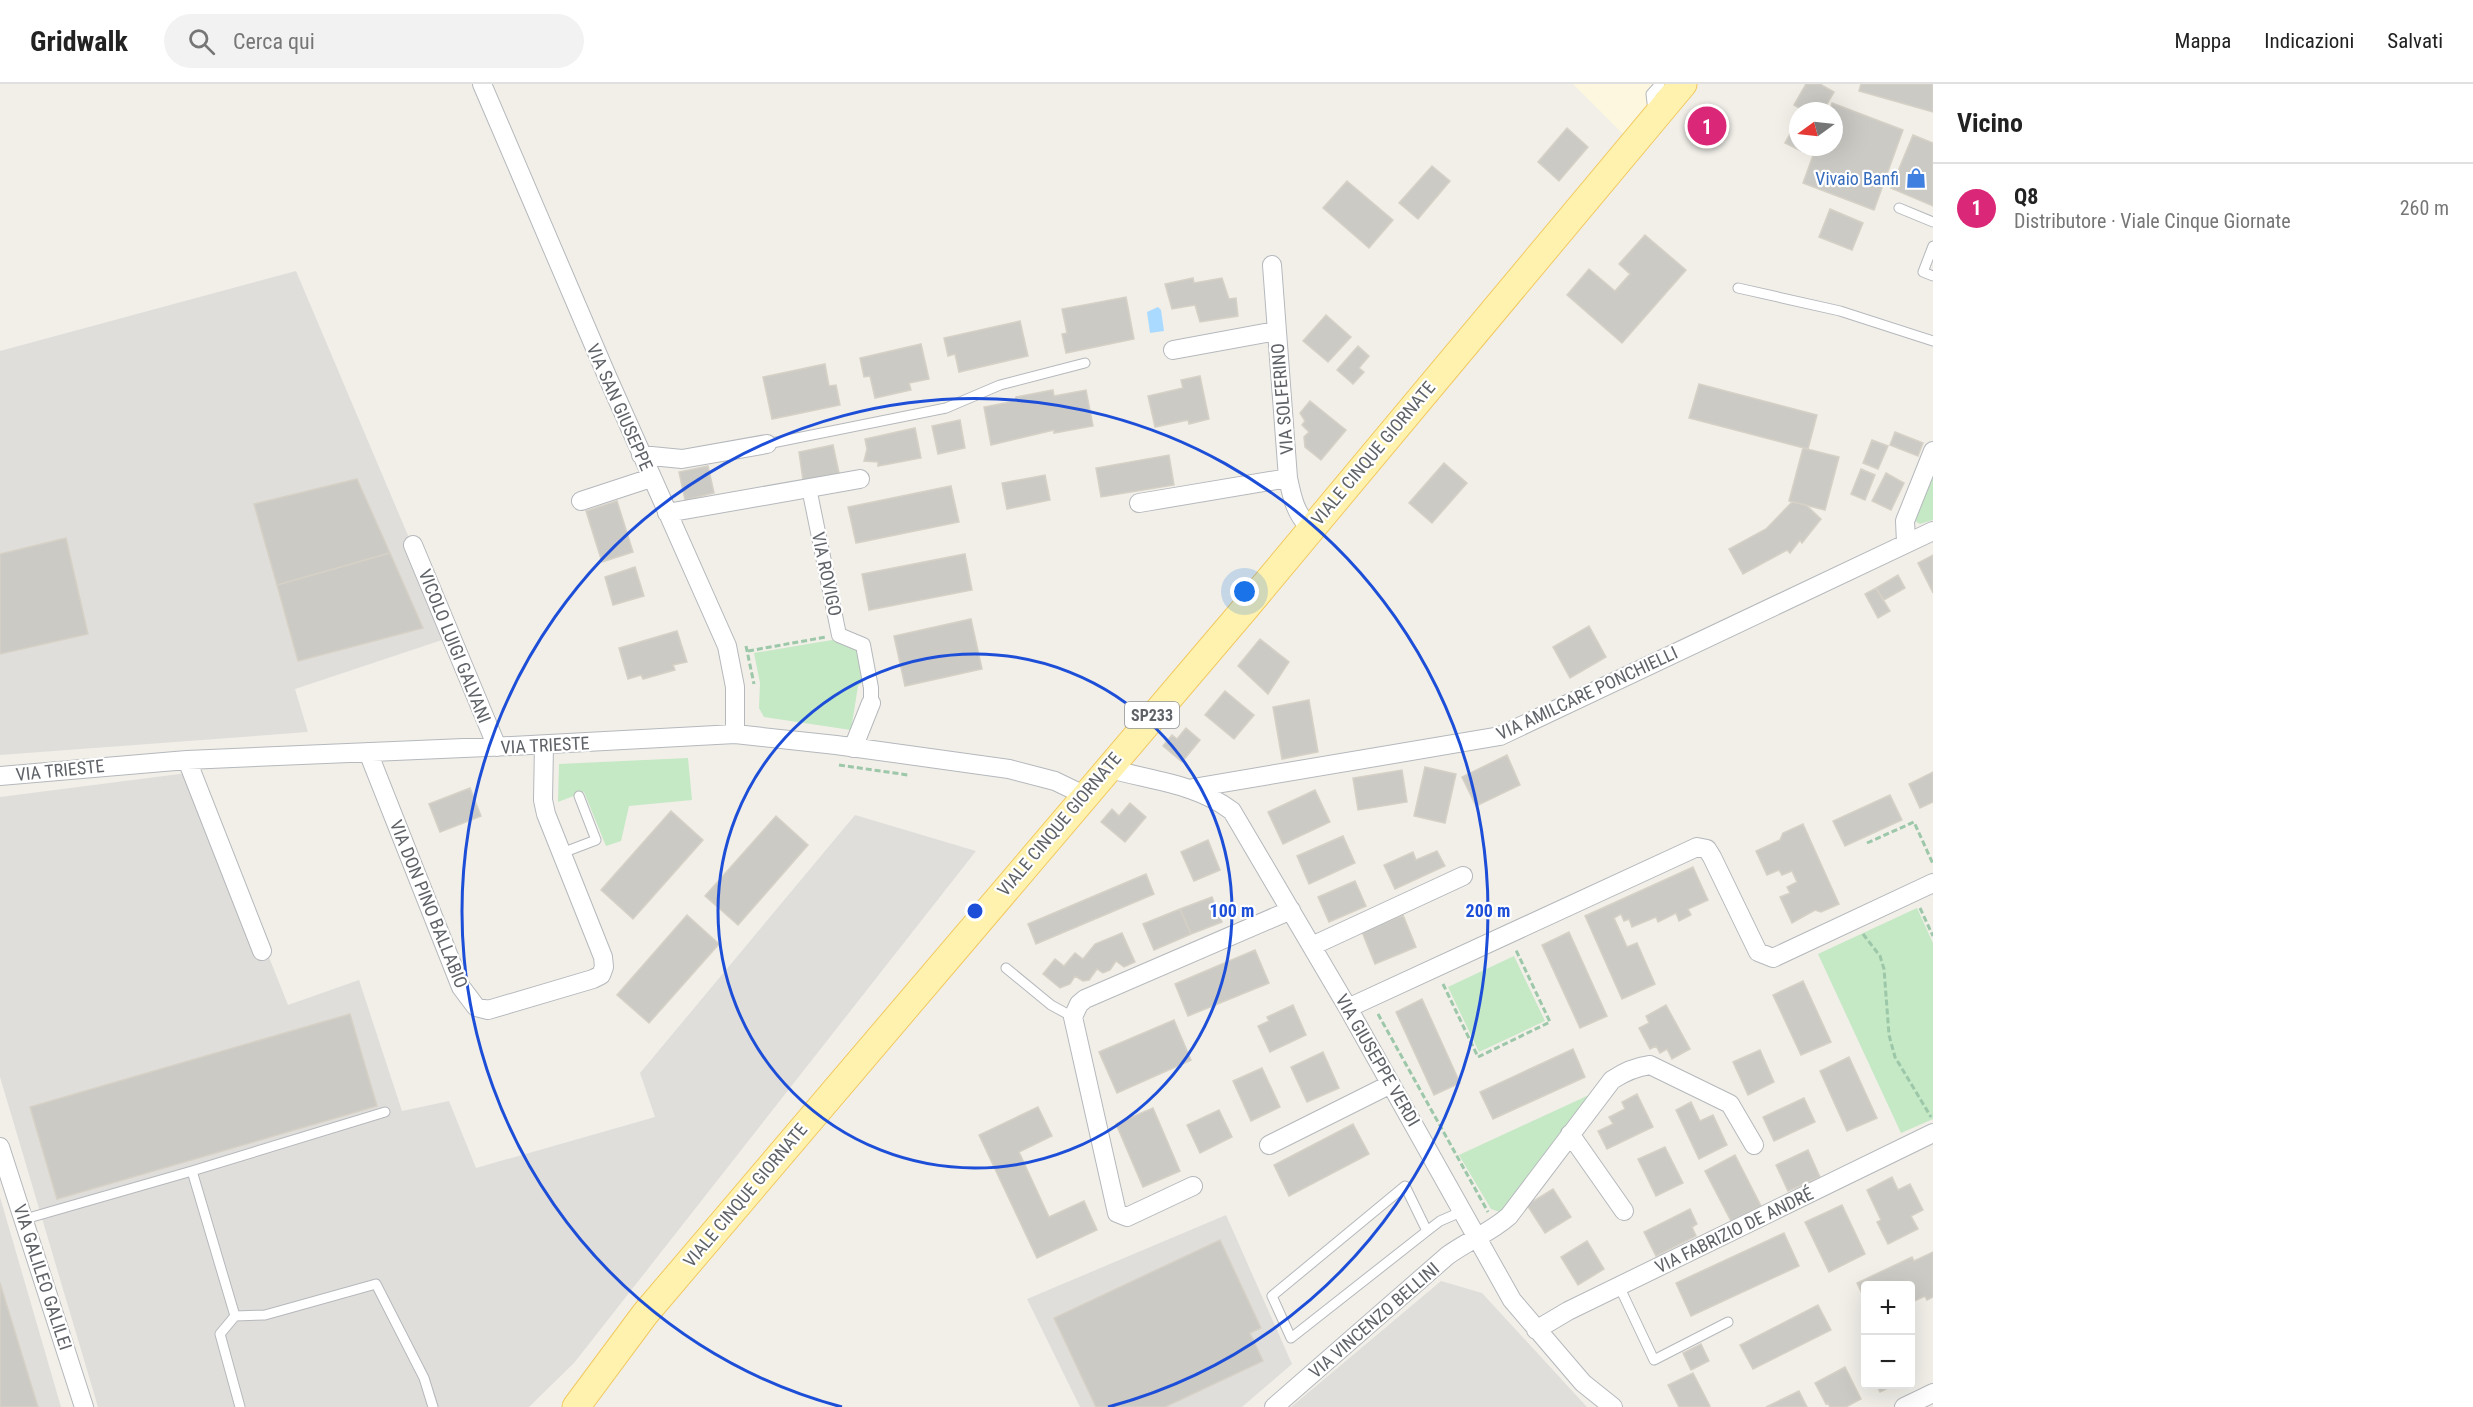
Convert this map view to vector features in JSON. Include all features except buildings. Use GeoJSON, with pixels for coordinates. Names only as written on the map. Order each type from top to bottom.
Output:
{"type":"FeatureCollection","features":[{"type":"Feature","properties":{"kind":"main road","name":"VIALE CINQUE GIORNATE"},"geometry":{"type":"LineString","coordinates":[[576,1407],[621,1345],[1084,795],[1243,611],[1683,84]]}},
{"type":"Feature","properties":{"kind":"main road","name":"VIALE CINQUE GIORNATE"},"geometry":{"type":"LineString","coordinates":[[558,1407],[584,1376],[621,1345]]}},
{"type":"Feature","properties":{"kind":"street","name":"VIA SAN GIUSEPPE"},"geometry":{"type":"LineString","coordinates":[[482,84],[641,455],[730,655],[735,687],[735,734]]}},
{"type":"Feature","properties":{"kind":"street","name":"VIA SOLFERINO"},"geometry":{"type":"LineString","coordinates":[[1272,265],[1288,478],[1300,518],[1310,528]]}},
{"type":"Feature","properties":{"kind":"street"},"geometry":{"type":"LineString","coordinates":[[1173,350],[1276,331]]}},
{"type":"Feature","properties":{"kind":"street"},"geometry":{"type":"LineString","coordinates":[[641,455],[699,457],[767,444]]}},
{"type":"Feature","properties":{"kind":"street"},"geometry":{"type":"LineString","coordinates":[[1906,542],[1905,521],[1933,451]]}},
{"type":"Feature","properties":{"kind":"street"},"geometry":{"type":"LineString","coordinates":[[581,501],[651,478]]}},
{"type":"Feature","properties":{"kind":"street"},"geometry":{"type":"LineString","coordinates":[[667,513],[860,478]]}},
{"type":"Feature","properties":{"kind":"street"},"geometry":{"type":"LineString","coordinates":[[1139,503],[1288,478]]}},
{"type":"Feature","properties":{"kind":"street","name":"VIA ROVIGO"},"geometry":{"type":"LineString","coordinates":[[809,488],[839,635],[863,645],[871,688],[871,704],[853,748]]}},
{"type":"Feature","properties":{"kind":"street","name":"VIA AMILCARE PONCHIELLI"},"geometry":{"type":"LineString","coordinates":[[1193,789],[1500,736],[1933,531]]}},
{"type":"Feature","properties":{"kind":"street","name":"VICOLO LUIGI GALVANI"},"geometry":{"type":"LineString","coordinates":[[413,544],[496,747]]}},
{"type":"Feature","properties":{"kind":"street","name":"VIA TRIESTE"},"geometry":{"type":"LineString","coordinates":[[0,776],[187,759],[544,745],[735,734],[1009,769],[1055,781],[1084,795]]}},
{"type":"Feature","properties":{"kind":"street","name":"VIA DON PINO BALLABIO"},"geometry":{"type":"LineString","coordinates":[[368,752],[461,987],[476,1007],[488,1010],[601,975],[604,967],[603,957],[543,800],[544,745]]}},
{"type":"Feature","properties":{"kind":"street"},"geometry":{"type":"LineString","coordinates":[[187,759],[262,951]]}},
{"type":"Feature","properties":{"kind":"street","name":"VIA GIUSEPPE VERDI"},"geometry":{"type":"LineString","coordinates":[[1107,768],[1193,789],[1217,799],[1232,811],[1392,1084],[1512,1300],[1583,1383],[1613,1407]]}},
{"type":"Feature","properties":{"kind":"street"},"geometry":{"type":"LineString","coordinates":[[1348,1008],[1697,847],[1707,849],[1712,857],[1758,952],[1773,958],[1933,883]]}},
{"type":"Feature","properties":{"kind":"street"},"geometry":{"type":"LineString","coordinates":[[1312,946],[1462,876]]}},
{"type":"Feature","properties":{"kind":"street"},"geometry":{"type":"LineString","coordinates":[[1193,1186],[1127,1216],[1117,1214],[1073,1017],[1079,1004],[1085,999],[1291,910]]}},
{"type":"Feature","properties":{"kind":"street","name":"VIA VINCENZO BELLINI"},"geometry":{"type":"LineString","coordinates":[[1274,1407],[1447,1256],[1496,1228],[1509,1216],[1612,1080],[1638,1066],[1650,1065],[1730,1104],[1754,1145]]}},
{"type":"Feature","properties":{"kind":"street"},"geometry":{"type":"LineString","coordinates":[[1269,1145],[1392,1084]]}},
{"type":"Feature","properties":{"kind":"street","name":"VIA FABRIZIO DE ANDRÉ"},"geometry":{"type":"LineString","coordinates":[[1536,1330],[1619,1286],[1933,1133]]}},
{"type":"Feature","properties":{"kind":"street"},"geometry":{"type":"LineString","coordinates":[[1570,1134],[1624,1211]]}},
{"type":"Feature","properties":{"kind":"street","name":"VIA GALILEO GALILEI"},"geometry":{"type":"LineString","coordinates":[[0,1147],[84,1407]]}},
{"type":"Feature","properties":{"kind":"street"},"geometry":{"type":"LineString","coordinates":[[1904,1407],[1933,1393]]}},
{"type":"Feature","properties":{"kind":"lane"},"geometry":{"type":"LineString","coordinates":[[1653,120],[1651,94],[1660,84]]}},
{"type":"Feature","properties":{"kind":"lane"},"geometry":{"type":"LineString","coordinates":[[1899,208],[1933,222]]}},
{"type":"Feature","properties":{"kind":"lane"},"geometry":{"type":"LineString","coordinates":[[1933,246],[1923,272],[1933,276]]}},
{"type":"Feature","properties":{"kind":"lane"},"geometry":{"type":"LineString","coordinates":[[1738,288],[1840,311],[1933,341]]}},
{"type":"Feature","properties":{"kind":"lane"},"geometry":{"type":"LineString","coordinates":[[767,444],[946,408],[1000,385],[1085,363]]}},
{"type":"Feature","properties":{"kind":"lane"},"geometry":{"type":"LineString","coordinates":[[562,853],[596,840],[579,796]]}},
{"type":"Feature","properties":{"kind":"lane"},"geometry":{"type":"LineString","coordinates":[[1006,968],[1051,1005],[1073,1017]]}},
{"type":"Feature","properties":{"kind":"lane"},"geometry":{"type":"LineString","coordinates":[[24,1220],[385,1112]]}},
{"type":"Feature","properties":{"kind":"lane"},"geometry":{"type":"LineString","coordinates":[[192,1171],[235,1316]]}},
{"type":"Feature","properties":{"kind":"lane"},"geometry":{"type":"LineString","coordinates":[[1427,1231],[1405,1185],[1272,1296],[1291,1338],[1440,1221],[1463,1211]]}},
{"type":"Feature","properties":{"kind":"lane"},"geometry":{"type":"LineString","coordinates":[[240,1407],[220,1334],[235,1316],[265,1315],[376,1284],[424,1378],[433,1407]]}},
{"type":"Feature","properties":{"kind":"lane"},"geometry":{"type":"LineString","coordinates":[[1619,1286],[1654,1360],[1728,1322]]}},
{"type":"Feature","properties":{"kind":"path"},"geometry":{"type":"LineString","coordinates":[[748,651],[839,635]]}},
{"type":"Feature","properties":{"kind":"path"},"geometry":{"type":"LineString","coordinates":[[744,640],[754,679],[753,690]]}},
{"type":"Feature","properties":{"kind":"path"},"geometry":{"type":"LineString","coordinates":[[837,765],[908,775]]}},
{"type":"Feature","properties":{"kind":"path"},"geometry":{"type":"LineString","coordinates":[[1867,843],[1914,822],[1933,864]]}},
{"type":"Feature","properties":{"kind":"path"},"geometry":{"type":"LineString","coordinates":[[1913,893],[1933,936]]}},
{"type":"Feature","properties":{"kind":"path"},"geometry":{"type":"LineString","coordinates":[[1853,921],[1880,956],[1884,969],[1889,1035],[1895,1057],[1933,1122]]}},
{"type":"Feature","properties":{"kind":"path"},"geometry":{"type":"LineString","coordinates":[[1435,967],[1478,1057],[1550,1022],[1507,933]]}},
{"type":"Feature","properties":{"kind":"path"},"geometry":{"type":"LineString","coordinates":[[1390,988],[1392,998],[1382,1002],[1377,1008],[1379,1017],[1486,1210],[1492,1216],[1509,1216]]}},
{"type":"Feature","properties":{"kind":"shaded area"},"geometry":{"type":"Polygon","coordinates":[[[1573,84],[1667,84],[1627,138],[1573,84]]]}},
{"type":"Feature","properties":{"kind":"shaded area"},"geometry":{"type":"Polygon","coordinates":[[[296,271],[451,637],[295,689],[308,732],[0,755],[0,351],[296,271]]]}},
{"type":"Feature","properties":{"kind":"shaded area"},"geometry":{"type":"Polygon","coordinates":[[[195,772],[288,1005],[359,980],[402,1111],[449,1101],[476,1168],[655,1117],[640,1073],[855,815],[976,851],[574,1363],[529,1407],[98,1407],[0,1077],[0,797],[195,772]]]}},
{"type":"Feature","properties":{"kind":"shaded area"},"geometry":{"type":"Polygon","coordinates":[[[0,1197],[61,1407],[0,1407],[0,1197]]]}},
{"type":"Feature","properties":{"kind":"shaded area"},"geometry":{"type":"Polygon","coordinates":[[[1226,1215],[1292,1364],[1242,1407],[1080,1407],[1027,1299],[1226,1215]]]}},
{"type":"Feature","properties":{"kind":"shaded area"},"geometry":{"type":"Polygon","coordinates":[[[1441,1281],[1482,1293],[1587,1407],[1291,1407],[1441,1281]]]}},
{"type":"Feature","properties":{"kind":"green space"},"geometry":{"type":"Polygon","coordinates":[[[1933,456],[1933,520],[1920,524],[1910,518],[1933,456]]]}},
{"type":"Feature","properties":{"kind":"green space"},"geometry":{"type":"Polygon","coordinates":[[[838,639],[859,648],[866,679],[858,686],[851,730],[764,717],[759,708],[760,683],[754,653],[838,639]]]}},
{"type":"Feature","properties":{"kind":"green space"},"geometry":{"type":"Polygon","coordinates":[[[688,758],[692,800],[629,806],[621,841],[606,846],[584,792],[558,802],[559,764],[688,758]]]}},
{"type":"Feature","properties":{"kind":"green space"},"geometry":{"type":"Polygon","coordinates":[[[1917,908],[1933,943],[1933,1119],[1901,1133],[1818,954],[1917,908]]]}},
{"type":"Feature","properties":{"kind":"green space"},"geometry":{"type":"Polygon","coordinates":[[[1514,956],[1545,1021],[1479,1052],[1448,987],[1514,956]]]}},
{"type":"Feature","properties":{"kind":"green space"},"geometry":{"type":"Polygon","coordinates":[[[1589,1095],[1500,1212],[1491,1209],[1459,1155],[1589,1095]]]}},
{"type":"Feature","properties":{"kind":"water"},"geometry":{"type":"Polygon","coordinates":[[[1158,307],[1161,310],[1164,331],[1150,333],[1147,312],[1158,307]]]}},
{"type":"Feature","properties":{"kind":"place","name":"Q8"},"geometry":{"type":"Point","coordinates":[1707,126]}},
{"type":"Feature","properties":{"kind":"place","name":"Vivaio Banfi"},"geometry":{"type":"Point","coordinates":[1916,178]}}]}
